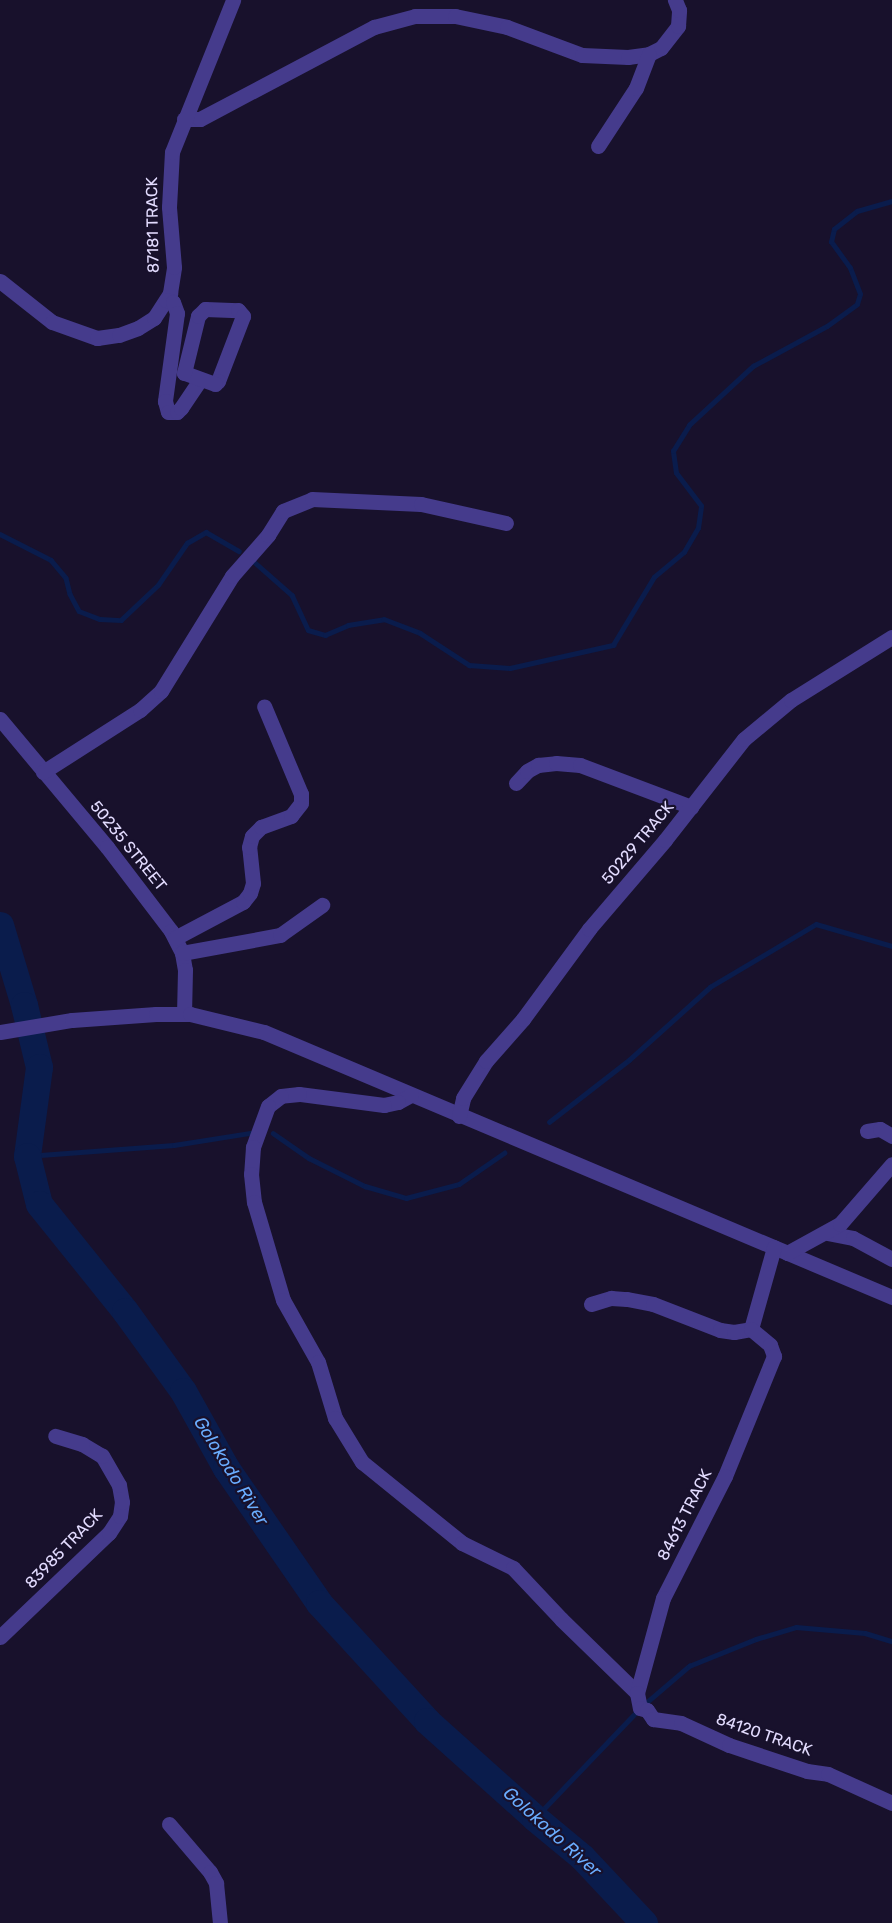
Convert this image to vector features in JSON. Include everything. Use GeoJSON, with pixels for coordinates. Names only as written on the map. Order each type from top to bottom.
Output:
{"type":"FeatureCollection","features":[{"type":"Feature","properties":{"kind":"street","name":"87181 TRACK"},"geometry":{"type":"LineString","coordinates":[[0,281],[52,322],[97,338],[119,335],[138,328],[154,318],[170,293],[174,267],[169,207],[172,152],[233,0]]}},
{"type":"Feature","properties":{"kind":"street"},"geometry":{"type":"LineString","coordinates":[[184,119],[200,119],[375,27],[415,16],[455,16],[507,27],[582,55],[628,57],[649,54],[661,48],[678,26],[679,10],[675,0]]}},
{"type":"Feature","properties":{"kind":"street"},"geometry":{"type":"LineString","coordinates":[[598,146],[636,88],[649,54]]}},
{"type":"Feature","properties":{"kind":"street"},"geometry":{"type":"LineString","coordinates":[[166,300],[173,302],[177,312],[165,401],[168,412],[177,412],[200,380]]}},
{"type":"Feature","properties":{"kind":"street"},"geometry":{"type":"LineString","coordinates":[[205,309],[242,312],[243,316],[218,381],[210,384],[200,380],[184,373],[201,311],[205,309]]}},
{"type":"Feature","properties":{"kind":"street"},"geometry":{"type":"LineString","coordinates":[[43,772],[140,710],[161,691],[232,576],[268,535],[283,511],[312,499],[421,504],[506,523]]}},
{"type":"Feature","properties":{"kind":"street","name":"50229 TRACK"},"geometry":{"type":"LineString","coordinates":[[459,1116],[463,1098],[486,1062],[523,1019],[589,929],[691,807],[744,739],[791,700],[892,637]]}},
{"type":"Feature","properties":{"kind":"street"},"geometry":{"type":"LineString","coordinates":[[175,938],[243,902],[250,893],[253,883],[249,847],[252,836],[261,827],[291,816],[301,803],[301,794],[264,706]]}},
{"type":"Feature","properties":{"kind":"street","name":"50235 STREET"},"geometry":{"type":"LineString","coordinates":[[0,719],[107,847],[175,938],[182,953],[185,970],[184,1014]]}},
{"type":"Feature","properties":{"kind":"street"},"geometry":{"type":"LineString","coordinates":[[516,783],[527,771],[538,765],[556,763],[580,765],[691,807]]}},
{"type":"Feature","properties":{"kind":"street"},"geometry":{"type":"LineString","coordinates":[[182,953],[270,938],[291,929],[322,905]]}},
{"type":"Feature","properties":{"kind":"street"},"geometry":{"type":"LineString","coordinates":[[2,1031],[126,1014],[184,1014],[264,1032],[892,1297]]}},
{"type":"Feature","properties":{"kind":"street","name":"84120 TRACK"},"geometry":{"type":"LineString","coordinates":[[411,1095],[398,1102],[384,1105],[298,1094],[281,1096],[268,1106],[253,1147],[251,1174],[254,1202],[283,1300],[292,1320],[318,1362],[335,1418],[362,1462],[462,1543],[513,1568],[561,1619],[637,1693],[640,1708],[647,1710],[653,1719],[681,1723],[729,1745],[807,1771],[828,1774],[892,1803]]}},
{"type":"Feature","properties":{"kind":"street"},"geometry":{"type":"LineString","coordinates":[[867,1131],[880,1129],[892,1137]]}},
{"type":"Feature","properties":{"kind":"street"},"geometry":{"type":"LineString","coordinates":[[591,1304],[611,1298],[627,1299],[653,1304],[720,1330],[734,1332],[751,1329],[780,1250],[827,1233],[840,1224],[892,1164]]}},
{"type":"Feature","properties":{"kind":"street"},"geometry":{"type":"LineString","coordinates":[[827,1233],[853,1238],[892,1259]]}},
{"type":"Feature","properties":{"kind":"street","name":"84613 TRACK"},"geometry":{"type":"LineString","coordinates":[[637,1693],[663,1598],[725,1476],[774,1356],[770,1345],[751,1329]]}},
{"type":"Feature","properties":{"kind":"street","name":"83985 TRACK"},"geometry":{"type":"LineString","coordinates":[[0,1637],[109,1533],[120,1516],[122,1502],[119,1485],[102,1456],[82,1444],[55,1436]]}},
{"type":"Feature","properties":{"kind":"street"},"geometry":{"type":"LineString","coordinates":[[169,1824],[210,1872],[216,1883],[220,1923]]}},
{"type":"Feature","properties":{"kind":"waterway"},"geometry":{"type":"LineString","coordinates":[[251,559],[292,595],[308,630],[325,635],[348,625],[384,619],[420,633],[469,665],[510,668],[613,645],[654,577],[684,552],[698,528],[701,506],[676,473],[673,451],[689,425],[753,366],[827,326],[857,304],[860,294],[850,268],[831,242],[834,229],[857,211],[892,201]]}},
{"type":"Feature","properties":{"kind":"waterway"},"geometry":{"type":"LineString","coordinates":[[0,534],[51,560],[66,578],[70,594],[79,611],[100,619],[121,620],[158,585],[187,543],[206,532],[239,551]]}},
{"type":"Feature","properties":{"kind":"waterway"},"geometry":{"type":"LineString","coordinates":[[549,1122],[629,1060],[710,987],[816,924],[892,946]]}},
{"type":"Feature","properties":{"kind":"waterway","name":"Golokodo River"},"geometry":{"type":"LineString","coordinates":[[0,925],[24,1005],[39,1067],[27,1156],[39,1204],[125,1311],[183,1391],[226,1468],[319,1603],[427,1721],[582,1857],[644,1923]]}},
{"type":"Feature","properties":{"kind":"waterway"},"geometry":{"type":"LineString","coordinates":[[27,1156],[174,1145],[250,1133]]}},
{"type":"Feature","properties":{"kind":"waterway"},"geometry":{"type":"LineString","coordinates":[[273,1133],[309,1158],[365,1186],[406,1198],[459,1184],[504,1153]]}},
{"type":"Feature","properties":{"kind":"waterway"},"geometry":{"type":"LineString","coordinates":[[535,1818],[640,1708],[689,1666],[756,1639],[796,1627],[865,1633],[892,1641]]}}]}
